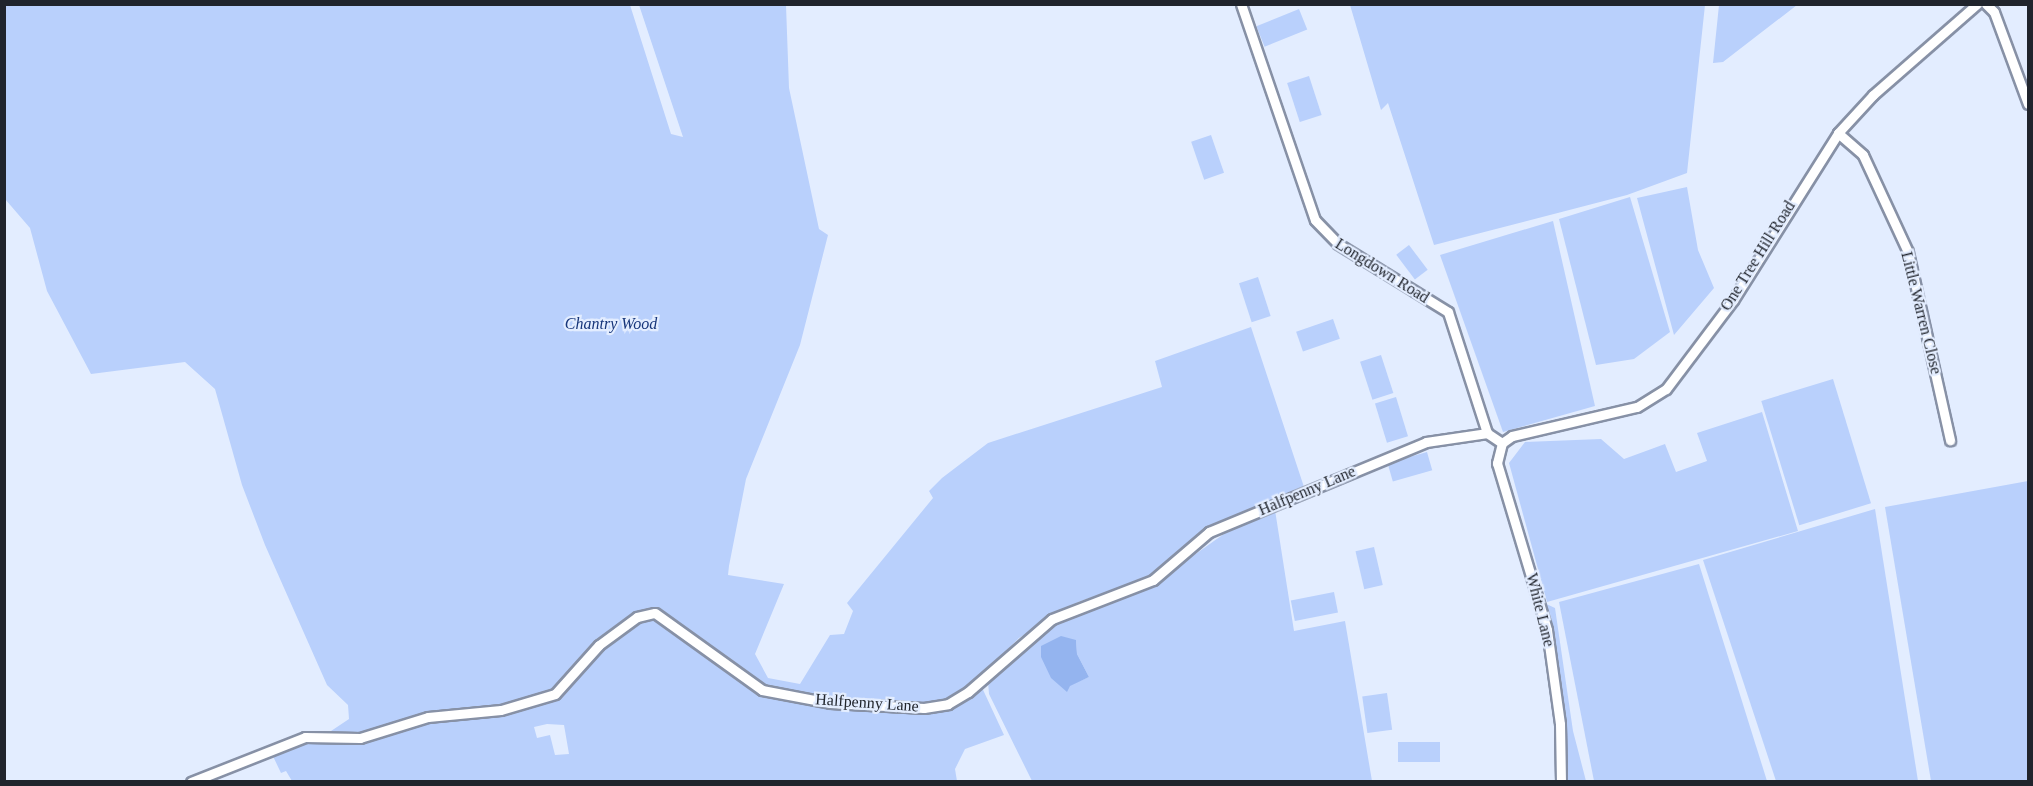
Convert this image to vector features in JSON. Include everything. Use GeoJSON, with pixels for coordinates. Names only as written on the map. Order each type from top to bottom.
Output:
{"type":"FeatureCollection","features":[{"type":"Feature","properties":{"kind":"street","name":"Longdown Road"},"geometry":{"type":"LineString","coordinates":[[1241,4],[1315,220],[1338,244],[1448,312],[1487,434]]}},
{"type":"Feature","properties":{"kind":"street","name":"One Tree Hill Road"},"geometry":{"type":"LineString","coordinates":[[1502,443],[1512,436],[1637,408],[1666,388],[1732,300],[1838,133],[1873,95],[1977,4]]}},
{"type":"Feature","properties":{"kind":"street"},"geometry":{"type":"LineString","coordinates":[[1986,4],[1995,12],[2028,104]]}},
{"type":"Feature","properties":{"kind":"street","name":"Little Warren Close"},"geometry":{"type":"LineString","coordinates":[[1838,133],[1863,155],[1908,252],[1950,440]]}},
{"type":"Feature","properties":{"kind":"street"},"geometry":{"type":"LineString","coordinates":[[1487,434],[1502,443]]}},
{"type":"Feature","properties":{"kind":"street","name":"Halfpenny Lane"},"geometry":{"type":"LineString","coordinates":[[191,782],[305,737],[360,738],[428,717],[501,710],[555,694],[599,645],[637,617],[655,613],[762,690],[830,703],[924,708],[948,704],[968,692],[1052,619],[1153,580],[1209,532],[1426,442],[1487,434]]}},
{"type":"Feature","properties":{"kind":"street","name":"White Lane"},"geometry":{"type":"LineString","coordinates":[[1502,443],[1497,463],[1547,630],[1560,724],[1561,782]]}},
{"type":"Feature","properties":{"kind":"green space"},"geometry":{"type":"Polygon","coordinates":[[[1719,4],[1797,5],[1723,62],[1713,63],[1719,4]]]}},
{"type":"Feature","properties":{"kind":"green space","name":"Chantry Wood"},"geometry":{"type":"Polygon","coordinates":[[[4,5],[630,5],[671,134],[683,137],[639,5],[786,5],[789,88],[819,229],[828,235],[800,345],[746,479],[729,566],[728,575],[784,584],[755,654],[768,678],[800,684],[830,635],[844,634],[853,611],[847,603],[933,498],[929,491],[942,478],[988,443],[1162,387],[1155,361],[1251,327],[1304,487],[1211,526],[1151,577],[1078,602],[1019,638],[978,679],[1004,735],[965,749],[955,769],[957,781],[292,781],[286,771],[281,773],[271,752],[302,740],[331,740],[331,731],[349,719],[348,705],[327,685],[265,545],[242,485],[215,389],[185,362],[91,374],[47,291],[30,228],[5,199],[4,5]],[[547,724],[534,727],[537,738],[550,735],[555,755],[569,754],[564,725],[547,724]]]}},
{"type":"Feature","properties":{"kind":"green space"},"geometry":{"type":"Polygon","coordinates":[[[1350,5],[1705,5],[1687,173],[1627,195],[1434,245],[1388,103],[1381,110],[1350,5]]]}},
{"type":"Feature","properties":{"kind":"green space"},"geometry":{"type":"Polygon","coordinates":[[[1299,9],[1307,29],[1265,47],[1256,26],[1299,9]]]}},
{"type":"Feature","properties":{"kind":"green space"},"geometry":{"type":"Polygon","coordinates":[[[1309,76],[1322,115],[1300,122],[1287,83],[1309,76]]]}},
{"type":"Feature","properties":{"kind":"green space"},"geometry":{"type":"Polygon","coordinates":[[[1211,135],[1224,173],[1204,180],[1191,142],[1211,135]]]}},
{"type":"Feature","properties":{"kind":"green space"},"geometry":{"type":"Polygon","coordinates":[[[1687,187],[1698,250],[1714,288],[1674,335],[1637,198],[1687,187]]]}},
{"type":"Feature","properties":{"kind":"green space"},"geometry":{"type":"Polygon","coordinates":[[[1630,197],[1670,332],[1634,359],[1596,365],[1559,219],[1630,197]]]}},
{"type":"Feature","properties":{"kind":"green space"},"geometry":{"type":"Polygon","coordinates":[[[1553,221],[1595,406],[1503,432],[1440,255],[1553,221]]]}},
{"type":"Feature","properties":{"kind":"green space"},"geometry":{"type":"Polygon","coordinates":[[[1409,245],[1428,270],[1415,279],[1396,255],[1409,245]]]}},
{"type":"Feature","properties":{"kind":"green space"},"geometry":{"type":"Polygon","coordinates":[[[1258,277],[1271,316],[1252,322],[1239,283],[1258,277]]]}},
{"type":"Feature","properties":{"kind":"green space"},"geometry":{"type":"Polygon","coordinates":[[[1333,319],[1340,339],[1303,352],[1296,332],[1333,319]]]}},
{"type":"Feature","properties":{"kind":"green space"},"geometry":{"type":"Polygon","coordinates":[[[1381,355],[1393,393],[1372,400],[1360,362],[1381,355]]]}},
{"type":"Feature","properties":{"kind":"green space"},"geometry":{"type":"Polygon","coordinates":[[[1833,379],[1871,503],[1799,525],[1761,401],[1833,379]]]}},
{"type":"Feature","properties":{"kind":"green space"},"geometry":{"type":"Polygon","coordinates":[[[1396,397],[1408,436],[1387,443],[1375,403],[1396,397]]]}},
{"type":"Feature","properties":{"kind":"green space"},"geometry":{"type":"Polygon","coordinates":[[[1762,412],[1798,531],[1547,602],[1509,463],[1525,442],[1601,439],[1624,459],[1665,444],[1676,472],[1707,461],[1697,433],[1762,412]]]}},
{"type":"Feature","properties":{"kind":"green space"},"geometry":{"type":"Polygon","coordinates":[[[1427,452],[1432,470],[1393,482],[1388,463],[1427,452]]]}},
{"type":"Feature","properties":{"kind":"green space"},"geometry":{"type":"Polygon","coordinates":[[[2028,481],[2028,781],[1931,781],[1885,507],[2028,481]]]}},
{"type":"Feature","properties":{"kind":"green space"},"geometry":{"type":"Polygon","coordinates":[[[1875,509],[1918,781],[1776,781],[1703,560],[1875,509]]]}},
{"type":"Feature","properties":{"kind":"green space"},"geometry":{"type":"Polygon","coordinates":[[[1275,510],[1294,631],[1345,621],[1372,781],[1032,781],[989,694],[988,682],[995,673],[1040,631],[1075,609],[1149,587],[1238,524],[1275,510]],[[1076,640],[1070,685],[1089,677],[1077,654],[1076,640]]]}},
{"type":"Feature","properties":{"kind":"green space"},"geometry":{"type":"Polygon","coordinates":[[[1374,547],[1383,585],[1364,589],[1355,551],[1374,547]]]}},
{"type":"Feature","properties":{"kind":"green space"},"geometry":{"type":"Polygon","coordinates":[[[1699,564],[1767,781],[1594,781],[1559,602],[1699,564]]]}},
{"type":"Feature","properties":{"kind":"green space"},"geometry":{"type":"Polygon","coordinates":[[[1334,592],[1338,613],[1295,621],[1291,600],[1334,592]]]}},
{"type":"Feature","properties":{"kind":"green space"},"geometry":{"type":"Polygon","coordinates":[[[1542,602],[1555,608],[1573,731],[1586,781],[1565,781],[1542,602]]]}},
{"type":"Feature","properties":{"kind":"green space"},"geometry":{"type":"Polygon","coordinates":[[[1387,693],[1392,730],[1367,733],[1362,696],[1387,693]]]}},
{"type":"Feature","properties":{"kind":"green space"},"geometry":{"type":"Polygon","coordinates":[[[1398,742],[1440,742],[1440,762],[1398,762],[1398,742]]]}},
{"type":"Feature","properties":{"kind":"shaded area"},"geometry":{"type":"Polygon","coordinates":[[[1061,636],[1076,640],[1077,654],[1089,677],[1070,686],[1067,692],[1051,678],[1041,657],[1041,646],[1061,636]]]}}]}
